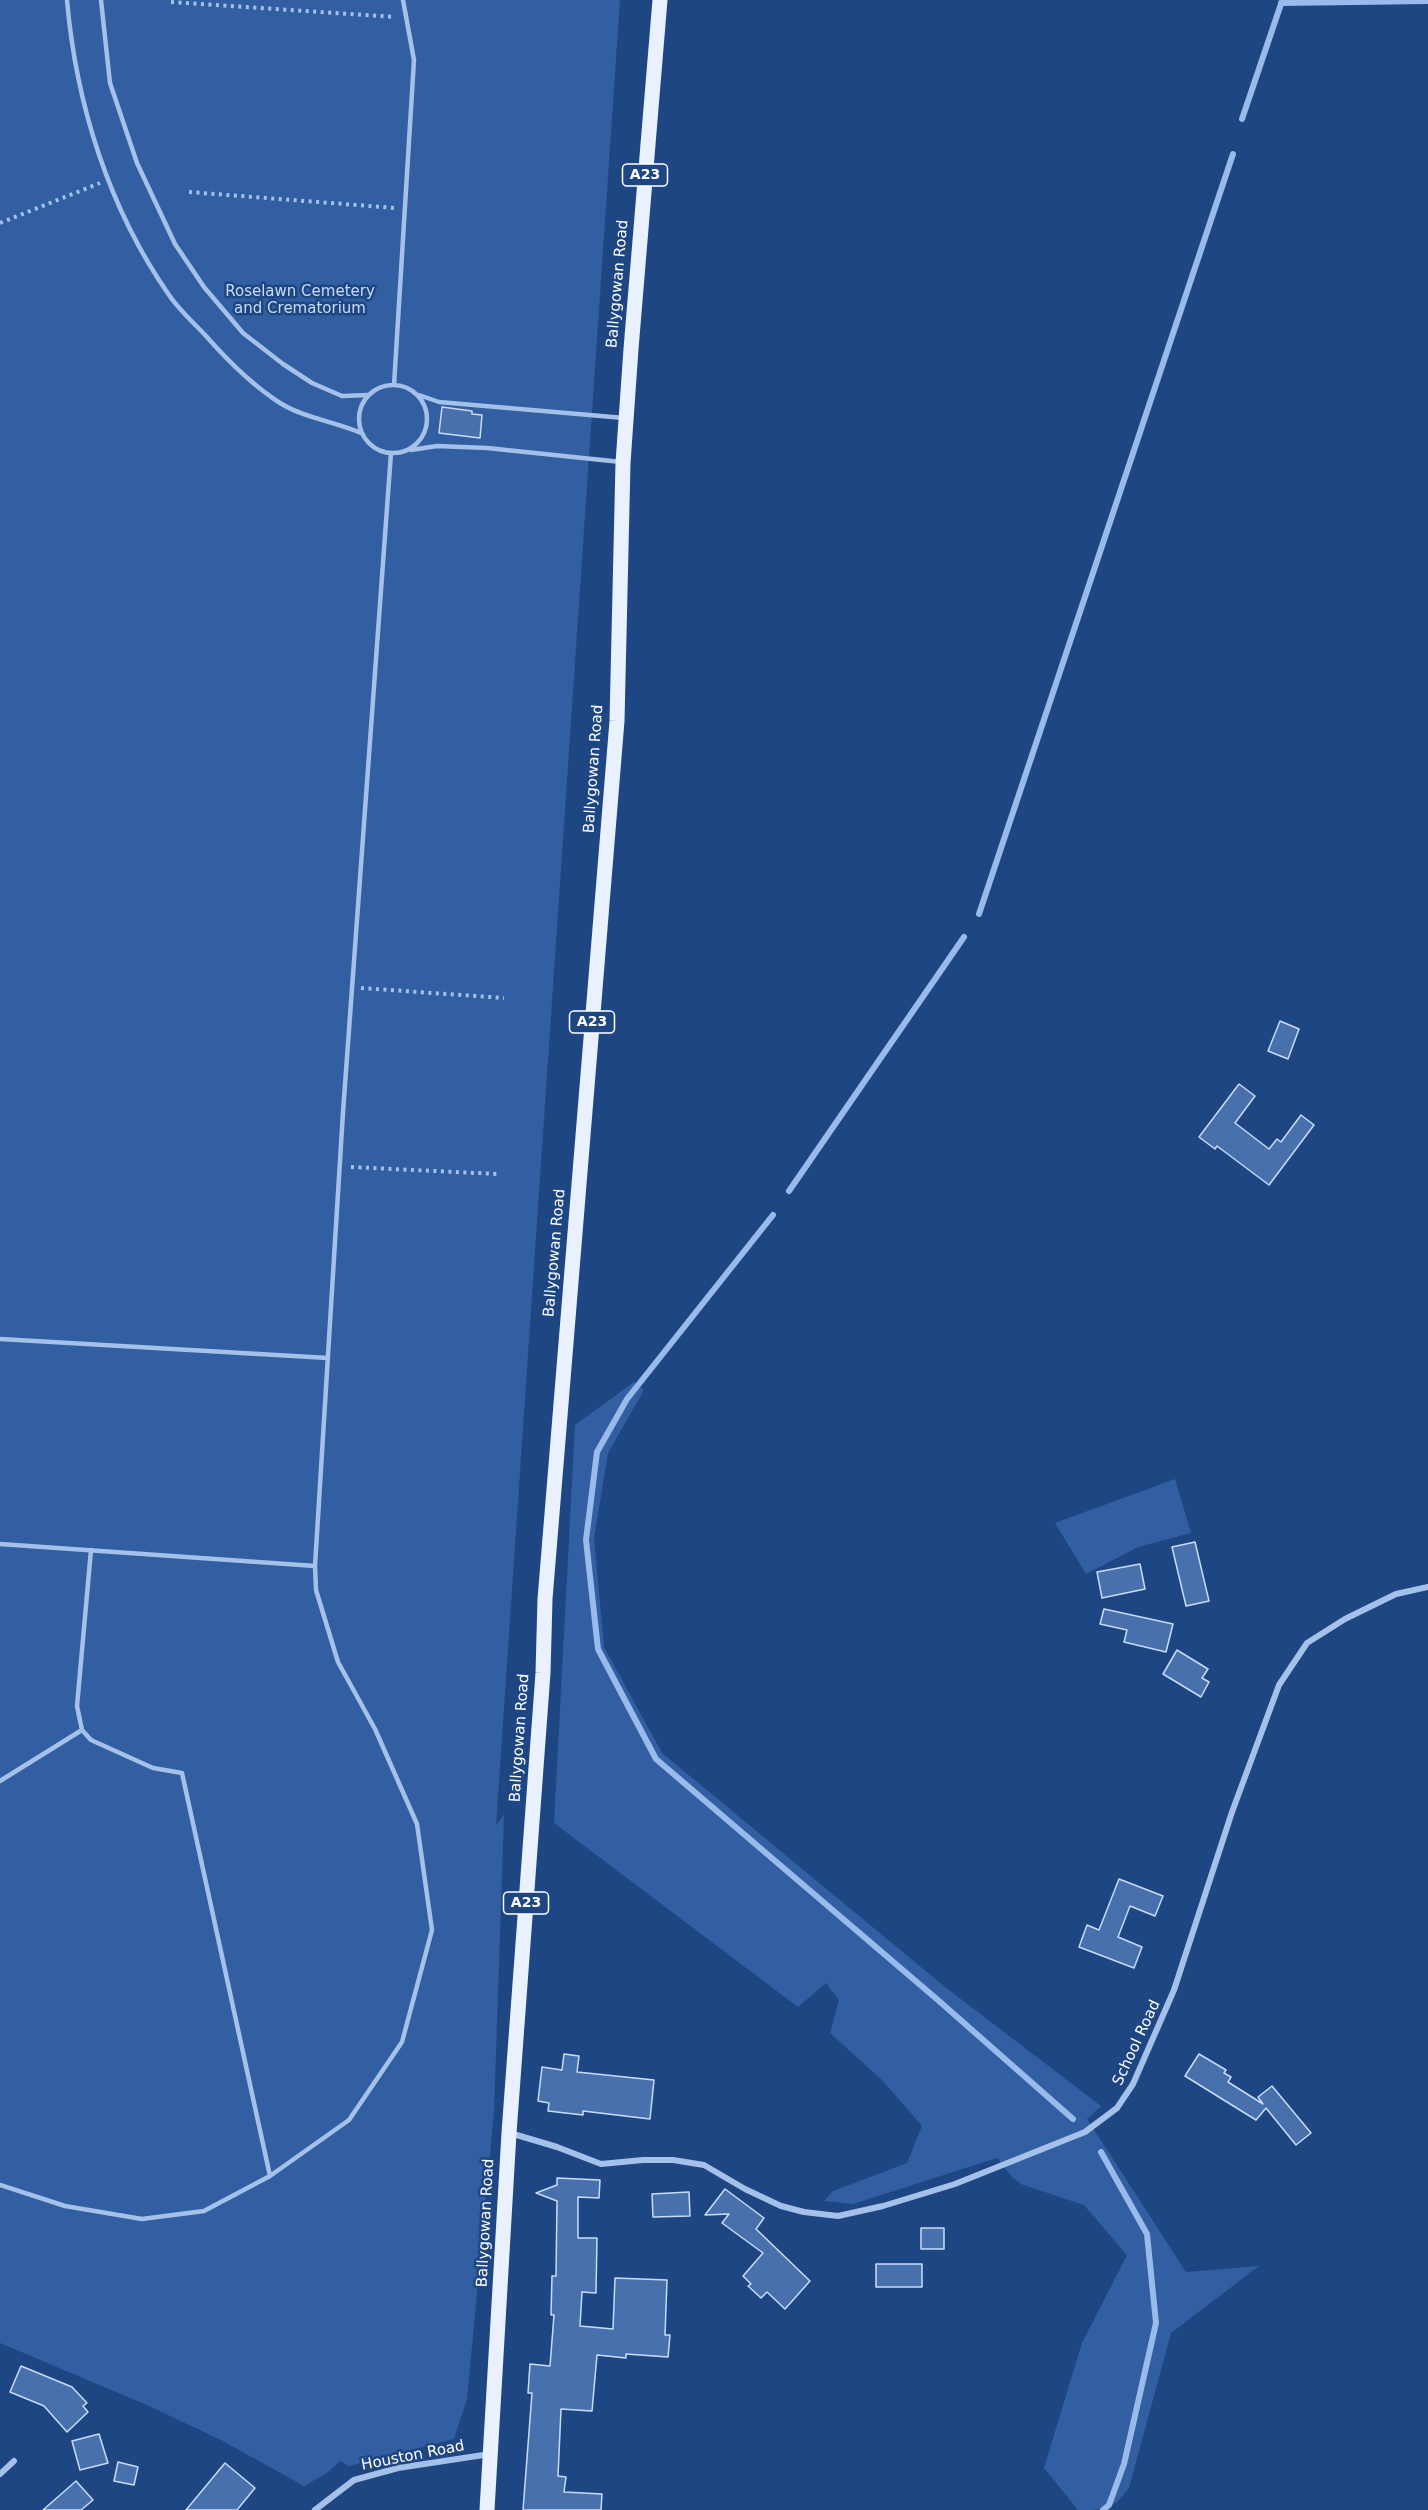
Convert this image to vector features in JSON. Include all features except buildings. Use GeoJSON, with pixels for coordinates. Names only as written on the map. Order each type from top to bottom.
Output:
{"type":"FeatureCollection","features":[{"type":"Feature","properties":{"kind":"main road","name":"Ballygowan Road"},"geometry":{"type":"LineString","coordinates":[[487,2510],[509,2133],[543,1672],[546,1588],[617,722],[623,463],[660,0]]}},
{"type":"Feature","properties":{"kind":"street","name":"School Road"},"geometry":{"type":"LineString","coordinates":[[509,2133],[557,2147],[601,2164],[673,2160],[704,2165],[745,2189],[781,2206],[804,2212],[838,2216],[883,2206],[955,2184],[1086,2132],[1118,2108],[1134,2084],[1174,1990],[1233,1812],[1279,1685],[1307,1643],[1345,1618],[1396,1594],[1428,1587]]}},
{"type":"Feature","properties":{"kind":"street","name":"Houston Road"},"geometry":{"type":"LineString","coordinates":[[315,2510],[354,2480],[398,2468],[490,2454]]}},
{"type":"Feature","properties":{"kind":"street"},"geometry":{"type":"LineString","coordinates":[[0,2474],[14,2461]]}},
{"type":"Feature","properties":{"kind":"lane"},"geometry":{"type":"LineString","coordinates":[[67,0],[85,109],[107,180],[138,243],[170,296],[221,353],[246,377],[282,404],[361,433]]}},
{"type":"Feature","properties":{"kind":"lane"},"geometry":{"type":"LineString","coordinates":[[101,0],[110,83],[137,163],[181,252],[204,287],[243,333],[283,364],[312,383],[342,396],[368,395]]}},
{"type":"Feature","properties":{"kind":"lane"},"geometry":{"type":"LineString","coordinates":[[394,385],[414,60],[403,0]]}},
{"type":"Feature","properties":{"kind":"lane"},"geometry":{"type":"LineString","coordinates":[[623,463],[487,448],[429,447],[397,454],[382,453],[370,445],[361,433],[358,419],[368,395],[378,388],[394,385],[439,402],[627,419]]}},
{"type":"Feature","properties":{"kind":"lane"},"geometry":{"type":"LineString","coordinates":[[410,450],[421,440],[427,428],[428,414],[422,400],[416,394]]}},
{"type":"Feature","properties":{"kind":"lane"},"geometry":{"type":"LineString","coordinates":[[0,2184],[65,2205],[142,2218],[204,2211],[270,2176],[349,2120],[402,2042],[432,1930],[417,1824],[375,1729],[338,1662],[316,1590],[315,1566],[340,1167],[391,453]]}},
{"type":"Feature","properties":{"kind":"lane"},"geometry":{"type":"LineString","coordinates":[[0,1339],[328,1358]]}},
{"type":"Feature","properties":{"kind":"lane"},"geometry":{"type":"LineString","coordinates":[[0,1544],[315,1566]]}},
{"type":"Feature","properties":{"kind":"lane"},"geometry":{"type":"LineString","coordinates":[[91,1550],[77,1706],[82,1730],[91,1740],[153,1768],[182,1773],[270,2176]]}},
{"type":"Feature","properties":{"kind":"lane"},"geometry":{"type":"LineString","coordinates":[[0,1781],[82,1730]]}},
{"type":"Feature","properties":{"kind":"path"},"geometry":{"type":"LineString","coordinates":[[171,2],[406,18]]}},
{"type":"Feature","properties":{"kind":"path"},"geometry":{"type":"LineString","coordinates":[[0,223],[107,180]]}},
{"type":"Feature","properties":{"kind":"path"},"geometry":{"type":"LineString","coordinates":[[189,192],[406,209]]}},
{"type":"Feature","properties":{"kind":"path"},"geometry":{"type":"LineString","coordinates":[[354,988],[504,998]]}},
{"type":"Feature","properties":{"kind":"path"},"geometry":{"type":"LineString","coordinates":[[340,1167],[497,1174]]}},
{"type":"Feature","properties":{"kind":"green space","name":"Roselawn Cemetery and Crematorium"},"geometry":{"type":"Polygon","coordinates":[[[0,0],[620,0],[496,1825],[504,1815],[494,2111],[467,2399],[454,2439],[349,2466],[340,2461],[327,2473],[304,2486],[221,2440],[147,2405],[0,2343],[0,0]]]}},
{"type":"Feature","properties":{"kind":"green space"},"geometry":{"type":"Polygon","coordinates":[[[634,1382],[644,1390],[608,1453],[594,1538],[604,1647],[662,1753],[945,1987],[1101,2106],[1087,2119],[1186,2272],[1259,2266],[1171,2333],[1129,2488],[1113,2505],[1096,2510],[1078,2510],[1044,2468],[1082,2343],[1127,2255],[1084,2205],[1021,2184],[1013,2178],[997,2158],[853,2204],[824,2201],[833,2191],[907,2163],[922,2126],[883,2081],[830,2033],[839,2000],[826,1983],[798,2007],[554,1823],[575,1425],[634,1382]]]}},
{"type":"Feature","properties":{"kind":"green space"},"geometry":{"type":"Polygon","coordinates":[[[1175,1479],[1191,1533],[1138,1547],[1086,1574],[1055,1523],[1175,1479]]]}},
{"type":"Feature","properties":{"kind":"waterway"},"geometry":{"type":"LineString","coordinates":[[1242,119],[1282,1]]}},
{"type":"Feature","properties":{"kind":"waterway"},"geometry":{"type":"LineString","coordinates":[[1281,3],[1428,1]]}},
{"type":"Feature","properties":{"kind":"waterway"},"geometry":{"type":"LineString","coordinates":[[979,914],[1233,154]]}},
{"type":"Feature","properties":{"kind":"waterway"},"geometry":{"type":"LineString","coordinates":[[789,1191],[964,937]]}},
{"type":"Feature","properties":{"kind":"waterway"},"geometry":{"type":"LineString","coordinates":[[773,1215],[627,1399],[597,1452],[586,1540],[598,1649],[656,1759],[1073,2119]]}},
{"type":"Feature","properties":{"kind":"waterway"},"geometry":{"type":"LineString","coordinates":[[1101,2152],[1147,2234],[1156,2323],[1124,2464],[1109,2505],[1103,2510]]}}]}
